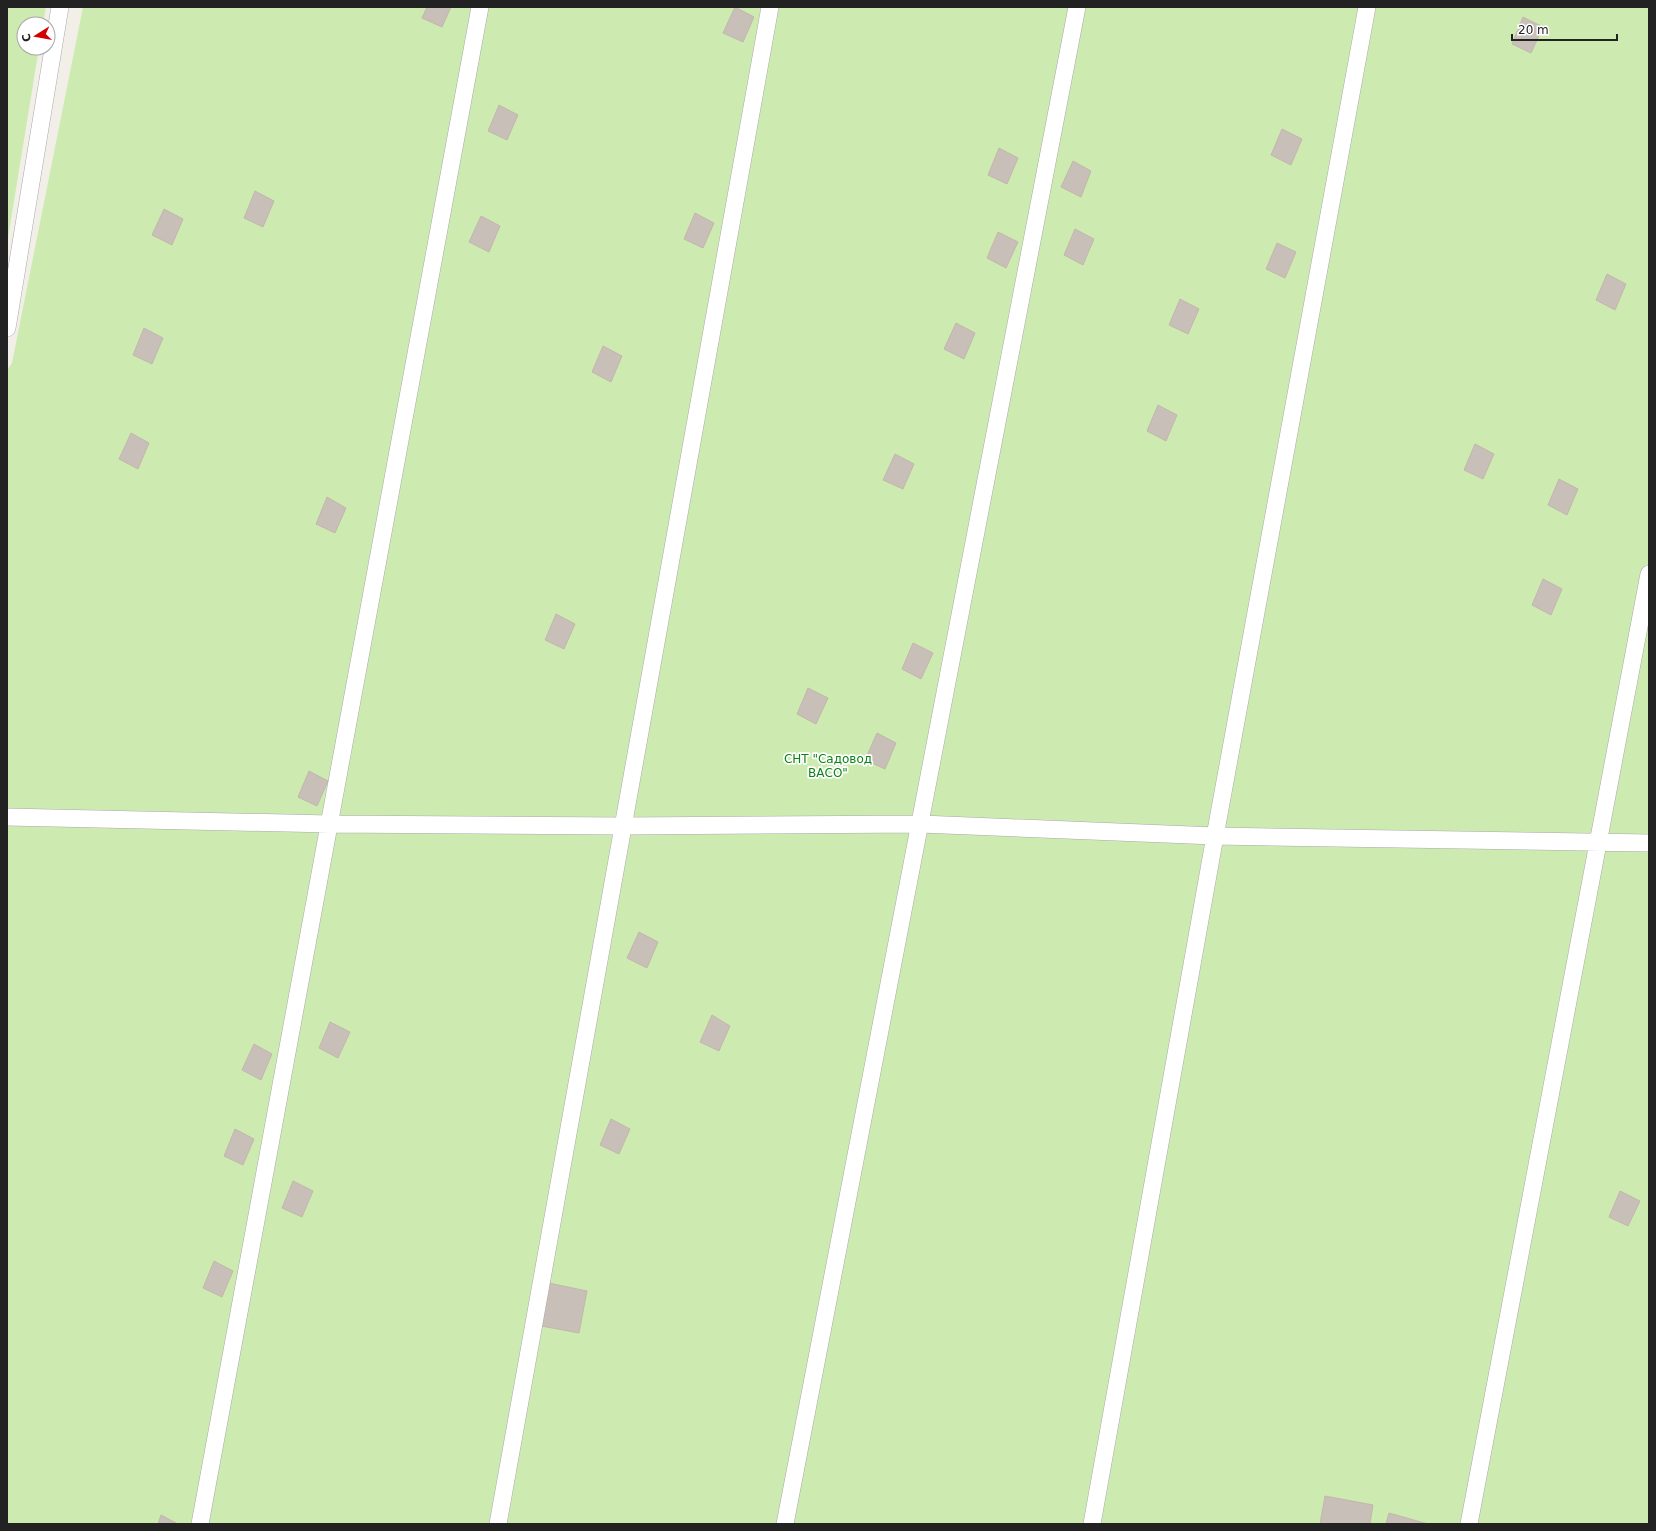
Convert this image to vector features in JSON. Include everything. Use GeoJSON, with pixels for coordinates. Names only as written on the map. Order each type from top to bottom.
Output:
{"type":"FeatureCollection","features":[{"type":"Feature","properties":{"kind":"lane"},"geometry":{"type":"LineString","coordinates":[[7,328],[60,7]]}},
{"type":"Feature","properties":{"kind":"lane"},"geometry":{"type":"LineString","coordinates":[[200,1524],[480,7]]}},
{"type":"Feature","properties":{"kind":"lane"},"geometry":{"type":"LineString","coordinates":[[498,1524],[770,7]]}},
{"type":"Feature","properties":{"kind":"lane"},"geometry":{"type":"LineString","coordinates":[[785,1524],[921,824],[1077,7]]}},
{"type":"Feature","properties":{"kind":"lane"},"geometry":{"type":"LineString","coordinates":[[1092,1524],[1215,836],[1367,7]]}},
{"type":"Feature","properties":{"kind":"lane"},"geometry":{"type":"LineString","coordinates":[[1469,1524],[1649,574]]}},
{"type":"Feature","properties":{"kind":"lane"},"geometry":{"type":"LineString","coordinates":[[7,817],[330,824],[623,826],[921,824],[1215,836],[1649,843]]}},
{"type":"Feature","properties":{"kind":"green space"},"geometry":{"type":"Polygon","coordinates":[[[7,7],[46,7],[44,16],[16,16],[16,56],[38,56],[7,244],[7,7]]]}},
{"type":"Feature","properties":{"kind":"green space","name":"СНТ \"Садовод ВАСО\""},"geometry":{"type":"Polygon","coordinates":[[[83,7],[1649,7],[1649,1524],[7,1524],[7,370],[12,363],[83,7]]]}},
{"type":"Feature","properties":{"kind":"building"},"geometry":{"type":"Polygon","coordinates":[[[427,7],[451,7],[442,27],[422,18],[427,7]]]}},
{"type":"Feature","properties":{"kind":"building"},"geometry":{"type":"Polygon","coordinates":[[[735,7],[754,17],[743,42],[723,33],[735,7]]]}},
{"type":"Feature","properties":{"kind":"building"},"geometry":{"type":"Polygon","coordinates":[[[1523,17],[1543,27],[1531,53],[1512,44],[1523,17]]]}},
{"type":"Feature","properties":{"kind":"building"},"geometry":{"type":"Polygon","coordinates":[[[499,105],[518,115],[507,140],[488,131],[499,105]]]}},
{"type":"Feature","properties":{"kind":"building"},"geometry":{"type":"Polygon","coordinates":[[[1282,129],[1302,139],[1291,165],[1271,155],[1282,129]]]}},
{"type":"Feature","properties":{"kind":"building"},"geometry":{"type":"Polygon","coordinates":[[[999,148],[1018,158],[1007,184],[988,175],[999,148]]]}},
{"type":"Feature","properties":{"kind":"building"},"geometry":{"type":"Polygon","coordinates":[[[1073,161],[1091,171],[1081,197],[1061,187],[1073,161]]]}},
{"type":"Feature","properties":{"kind":"building"},"geometry":{"type":"Polygon","coordinates":[[[255,191],[274,201],[263,227],[244,218],[255,191]]]}},
{"type":"Feature","properties":{"kind":"building"},"geometry":{"type":"Polygon","coordinates":[[[164,209],[183,219],[172,245],[152,235],[164,209]]]}},
{"type":"Feature","properties":{"kind":"building"},"geometry":{"type":"Polygon","coordinates":[[[695,213],[714,223],[703,248],[684,239],[695,213]]]}},
{"type":"Feature","properties":{"kind":"building"},"geometry":{"type":"Polygon","coordinates":[[[481,216],[500,226],[489,252],[469,242],[481,216]]]}},
{"type":"Feature","properties":{"kind":"building"},"geometry":{"type":"Polygon","coordinates":[[[1075,229],[1094,239],[1083,265],[1064,255],[1075,229]]]}},
{"type":"Feature","properties":{"kind":"building"},"geometry":{"type":"Polygon","coordinates":[[[998,232],[1018,242],[1006,268],[987,258],[998,232]]]}},
{"type":"Feature","properties":{"kind":"building"},"geometry":{"type":"Polygon","coordinates":[[[1277,243],[1296,252],[1285,278],[1266,269],[1277,243]]]}},
{"type":"Feature","properties":{"kind":"building"},"geometry":{"type":"Polygon","coordinates":[[[1607,274],[1626,284],[1615,310],[1596,300],[1607,274]]]}},
{"type":"Feature","properties":{"kind":"building"},"geometry":{"type":"Polygon","coordinates":[[[1180,299],[1199,309],[1188,334],[1169,325],[1180,299]]]}},
{"type":"Feature","properties":{"kind":"building"},"geometry":{"type":"Polygon","coordinates":[[[956,323],[975,333],[964,359],[944,349],[956,323]]]}},
{"type":"Feature","properties":{"kind":"building"},"geometry":{"type":"Polygon","coordinates":[[[144,328],[163,338],[152,364],[133,355],[144,328]]]}},
{"type":"Feature","properties":{"kind":"building"},"geometry":{"type":"Polygon","coordinates":[[[603,346],[622,356],[611,382],[592,372],[603,346]]]}},
{"type":"Feature","properties":{"kind":"building"},"geometry":{"type":"Polygon","coordinates":[[[1158,405],[1177,415],[1166,441],[1147,431],[1158,405]]]}},
{"type":"Feature","properties":{"kind":"building"},"geometry":{"type":"Polygon","coordinates":[[[131,433],[149,443],[138,469],[119,459],[131,433]]]}},
{"type":"Feature","properties":{"kind":"building"},"geometry":{"type":"Polygon","coordinates":[[[1475,444],[1494,454],[1483,479],[1464,470],[1475,444]]]}},
{"type":"Feature","properties":{"kind":"building"},"geometry":{"type":"Polygon","coordinates":[[[895,454],[914,464],[903,489],[883,480],[895,454]]]}},
{"type":"Feature","properties":{"kind":"building"},"geometry":{"type":"Polygon","coordinates":[[[1559,479],[1578,489],[1567,515],[1548,505],[1559,479]]]}},
{"type":"Feature","properties":{"kind":"building"},"geometry":{"type":"Polygon","coordinates":[[[327,497],[346,508],[335,533],[316,524],[327,497]]]}},
{"type":"Feature","properties":{"kind":"building"},"geometry":{"type":"Polygon","coordinates":[[[1543,579],[1562,589],[1551,615],[1532,605],[1543,579]]]}},
{"type":"Feature","properties":{"kind":"building"},"geometry":{"type":"Polygon","coordinates":[[[556,614],[575,624],[564,649],[545,640],[556,614]]]}},
{"type":"Feature","properties":{"kind":"building"},"geometry":{"type":"Polygon","coordinates":[[[913,643],[933,653],[921,679],[902,669],[913,643]]]}},
{"type":"Feature","properties":{"kind":"building"},"geometry":{"type":"Polygon","coordinates":[[[808,688],[828,698],[816,724],[797,714],[808,688]]]}},
{"type":"Feature","properties":{"kind":"building"},"geometry":{"type":"Polygon","coordinates":[[[877,733],[896,743],[885,769],[865,760],[877,733]]]}},
{"type":"Feature","properties":{"kind":"building"},"geometry":{"type":"Polygon","coordinates":[[[309,771],[328,781],[317,806],[298,797],[309,771]]]}},
{"type":"Feature","properties":{"kind":"building"},"geometry":{"type":"Polygon","coordinates":[[[639,932],[658,942],[647,968],[627,958],[639,932]]]}},
{"type":"Feature","properties":{"kind":"building"},"geometry":{"type":"Polygon","coordinates":[[[712,1015],[730,1026],[719,1051],[700,1042],[712,1015]]]}},
{"type":"Feature","properties":{"kind":"building"},"geometry":{"type":"Polygon","coordinates":[[[330,1022],[350,1032],[338,1058],[319,1048],[330,1022]]]}},
{"type":"Feature","properties":{"kind":"building"},"geometry":{"type":"Polygon","coordinates":[[[254,1044],[272,1054],[261,1080],[242,1070],[254,1044]]]}},
{"type":"Feature","properties":{"kind":"building"},"geometry":{"type":"Polygon","coordinates":[[[611,1119],[630,1129],[619,1154],[600,1145],[611,1119]]]}},
{"type":"Feature","properties":{"kind":"building"},"geometry":{"type":"Polygon","coordinates":[[[235,1129],[254,1139],[243,1165],[224,1156],[235,1129]]]}},
{"type":"Feature","properties":{"kind":"building"},"geometry":{"type":"Polygon","coordinates":[[[293,1181],[313,1191],[302,1217],[282,1208],[293,1181]]]}},
{"type":"Feature","properties":{"kind":"building"},"geometry":{"type":"Polygon","coordinates":[[[1620,1191],[1640,1201],[1628,1226],[1609,1217],[1620,1191]]]}},
{"type":"Feature","properties":{"kind":"building"},"geometry":{"type":"Polygon","coordinates":[[[214,1261],[233,1271],[222,1297],[203,1288],[214,1261]]]}},
{"type":"Feature","properties":{"kind":"building"},"geometry":{"type":"Polygon","coordinates":[[[544,1282],[587,1291],[579,1333],[536,1325],[544,1282]]]}},
{"type":"Feature","properties":{"kind":"building"},"geometry":{"type":"Polygon","coordinates":[[[1325,1496],[1373,1505],[1370,1524],[1320,1524],[1325,1496]]]}},
{"type":"Feature","properties":{"kind":"building"},"geometry":{"type":"Polygon","coordinates":[[[1389,1513],[1428,1524],[1386,1524],[1389,1513]]]}},
{"type":"Feature","properties":{"kind":"building"},"geometry":{"type":"Polygon","coordinates":[[[161,1515],[178,1524],[158,1524],[161,1515]]]}}]}
